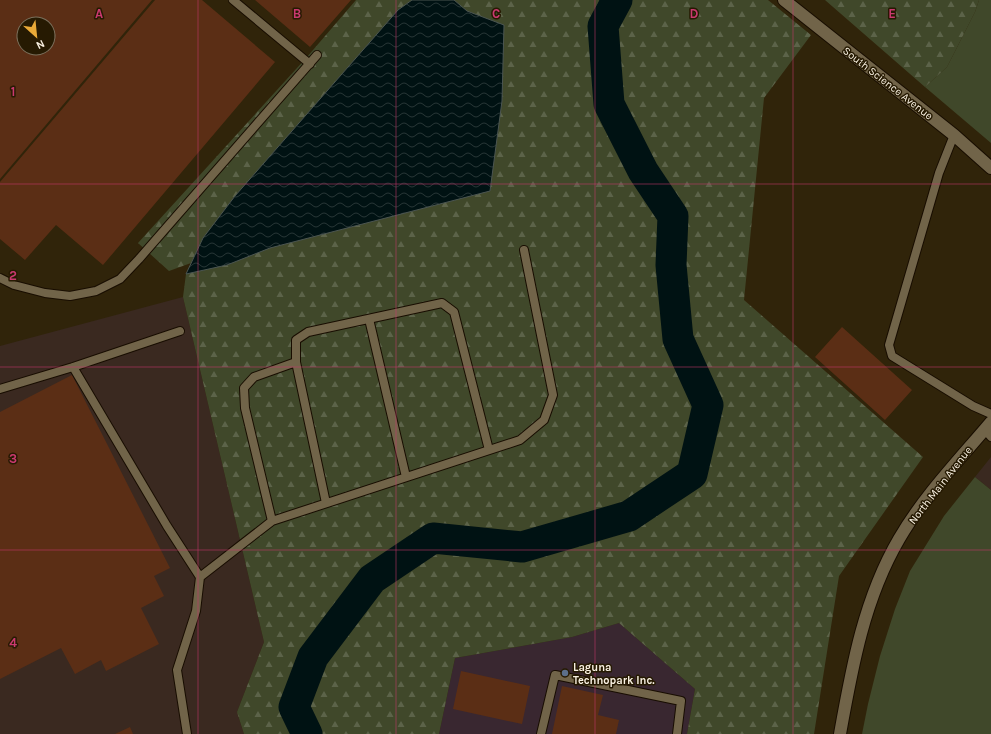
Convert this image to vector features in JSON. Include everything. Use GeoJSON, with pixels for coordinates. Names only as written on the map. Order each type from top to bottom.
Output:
{"type":"FeatureCollection","features":[{"type":"Feature","properties":{"kind":"street","name":"South Science Avenue"},"geometry":{"type":"LineString","coordinates":[[784,0],[954,135],[991,168]]}},
{"type":"Feature","properties":{"kind":"street","name":"North Main Avenue"},"geometry":{"type":"LineString","coordinates":[[840,734],[850,677],[862,630],[870,604],[887,562],[899,539],[927,498],[989,430]]}},
{"type":"Feature","properties":{"kind":"lane"},"geometry":{"type":"LineString","coordinates":[[233,0],[310,64]]}},
{"type":"Feature","properties":{"kind":"lane"},"geometry":{"type":"LineString","coordinates":[[0,278],[14,285],[45,293],[70,296],[96,291],[120,279],[317,56]]}},
{"type":"Feature","properties":{"kind":"lane"},"geometry":{"type":"LineString","coordinates":[[954,135],[940,173],[889,345],[892,356],[973,406],[991,414]]}},
{"type":"Feature","properties":{"kind":"lane"},"geometry":{"type":"LineString","coordinates":[[200,577],[272,520],[520,440],[544,420],[553,395],[524,250]]}},
{"type":"Feature","properties":{"kind":"lane"},"geometry":{"type":"LineString","coordinates":[[326,503],[296,362],[296,340],[308,332],[442,303],[454,312],[489,450]]}},
{"type":"Feature","properties":{"kind":"lane"},"geometry":{"type":"LineString","coordinates":[[369,319],[406,477]]}},
{"type":"Feature","properties":{"kind":"lane"},"geometry":{"type":"LineString","coordinates":[[0,389],[73,367],[180,331]]}},
{"type":"Feature","properties":{"kind":"lane"},"geometry":{"type":"LineString","coordinates":[[272,520],[245,408],[244,388],[254,377],[296,362]]}},
{"type":"Feature","properties":{"kind":"lane"},"geometry":{"type":"LineString","coordinates":[[73,367],[167,526],[200,577],[196,611],[177,670],[187,734]]}},
{"type":"Feature","properties":{"kind":"lane"},"geometry":{"type":"LineString","coordinates":[[541,734],[555,675],[681,701],[677,734]]}},
{"type":"Feature","properties":{"kind":"shaded area"},"geometry":{"type":"Polygon","coordinates":[[[183,297],[264,642],[237,712],[244,734],[0,734],[0,346],[183,297]]]}},
{"type":"Feature","properties":{"kind":"shaded area"},"geometry":{"type":"Polygon","coordinates":[[[991,457],[991,490],[975,477],[991,457]]]}},
{"type":"Feature","properties":{"kind":"shaded area","name":"Laguna Technopark Inc."},"geometry":{"type":"Polygon","coordinates":[[[619,623],[695,689],[687,734],[439,734],[455,658],[572,637],[619,623]]]}},
{"type":"Feature","properties":{"kind":"green space"},"geometry":{"type":"Polygon","coordinates":[[[356,0],[412,0],[398,10],[235,196],[203,238],[191,263],[169,271],[138,243],[307,57],[356,0]]]}},
{"type":"Feature","properties":{"kind":"green space"},"geometry":{"type":"Polygon","coordinates":[[[454,0],[768,0],[811,35],[764,98],[744,300],[923,457],[839,576],[814,734],[687,734],[695,689],[619,623],[572,637],[455,658],[439,734],[244,734],[237,712],[264,642],[183,297],[186,274],[504,26],[467,11],[454,0]]]}},
{"type":"Feature","properties":{"kind":"green space"},"geometry":{"type":"Polygon","coordinates":[[[825,0],[979,0],[975,12],[947,67],[925,87],[825,0]]]}},
{"type":"Feature","properties":{"kind":"green space"},"geometry":{"type":"Polygon","coordinates":[[[979,0],[991,0],[991,143],[925,87],[947,67],[975,12],[979,0]]]}},
{"type":"Feature","properties":{"kind":"green space"},"geometry":{"type":"Polygon","coordinates":[[[975,477],[991,490],[991,734],[862,734],[880,656],[895,609],[910,571],[944,516],[975,477]]]}},
{"type":"Feature","properties":{"kind":"water"},"geometry":{"type":"Polygon","coordinates":[[[412,0],[454,0],[467,11],[504,25],[502,101],[490,191],[270,248],[227,265],[186,274],[203,238],[235,196],[398,10],[412,0]]]}},
{"type":"Feature","properties":{"kind":"building"},"geometry":{"type":"Polygon","coordinates":[[[0,0],[152,0],[0,179],[0,0]]]}},
{"type":"Feature","properties":{"kind":"building"},"geometry":{"type":"Polygon","coordinates":[[[155,0],[202,0],[275,62],[103,265],[56,225],[25,260],[0,239],[0,182],[155,0]]]}},
{"type":"Feature","properties":{"kind":"building"},"geometry":{"type":"Polygon","coordinates":[[[255,0],[351,0],[310,47],[255,0]]]}},
{"type":"Feature","properties":{"kind":"building"},"geometry":{"type":"Polygon","coordinates":[[[842,327],[912,390],[885,420],[815,357],[842,327]]]}},
{"type":"Feature","properties":{"kind":"building"},"geometry":{"type":"Polygon","coordinates":[[[72,375],[170,568],[154,576],[164,596],[141,608],[159,644],[106,671],[101,660],[75,674],[61,648],[0,679],[0,412],[72,375]]]}},
{"type":"Feature","properties":{"kind":"building"},"geometry":{"type":"Polygon","coordinates":[[[461,671],[530,686],[522,724],[453,709],[461,671]]]}},
{"type":"Feature","properties":{"kind":"building"},"geometry":{"type":"Polygon","coordinates":[[[562,686],[603,695],[598,715],[619,720],[616,734],[552,734],[562,686]]]}},
{"type":"Feature","properties":{"kind":"building"},"geometry":{"type":"Polygon","coordinates":[[[130,727],[133,734],[115,734],[130,727]]]}},
{"type":"Feature","properties":{"kind":"waterway"},"geometry":{"type":"LineString","coordinates":[[307,734],[294,707],[313,657],[372,579],[433,538],[522,547],[629,516],[692,474],[708,405],[678,339],[671,265],[673,216],[643,171],[609,104],[603,26],[617,0]]}},
{"type":"Feature","properties":{"kind":"place","name":"Laguna Technopark Inc."},"geometry":{"type":"Point","coordinates":[565,673]}}]}
